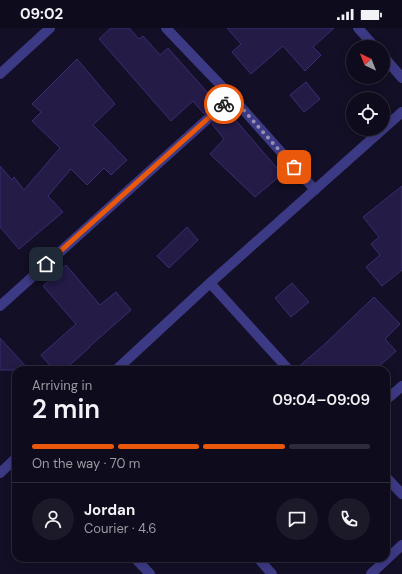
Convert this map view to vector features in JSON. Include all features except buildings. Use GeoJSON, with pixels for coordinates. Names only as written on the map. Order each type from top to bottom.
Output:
{"type":"FeatureCollection","features":[{"type":"Feature","properties":{"kind":"street"},"geometry":{"type":"LineString","coordinates":[[0,74],[50,28]]}},
{"type":"Feature","properties":{"kind":"street"},"geometry":{"type":"LineString","coordinates":[[166,28],[232,97],[314,190]]}},
{"type":"Feature","properties":{"kind":"street"},"geometry":{"type":"LineString","coordinates":[[358,28],[369,40]]}},
{"type":"Feature","properties":{"kind":"street"},"geometry":{"type":"LineString","coordinates":[[390,64],[402,78]]}},
{"type":"Feature","properties":{"kind":"street"},"geometry":{"type":"LineString","coordinates":[[0,306],[232,97]]}},
{"type":"Feature","properties":{"kind":"street"},"geometry":{"type":"LineString","coordinates":[[390,123],[402,112]]}},
{"type":"Feature","properties":{"kind":"street"},"geometry":{"type":"LineString","coordinates":[[120,366],[210,283],[375,136]]}},
{"type":"Feature","properties":{"kind":"street"},"geometry":{"type":"LineString","coordinates":[[210,283],[285,366]]}},
{"type":"Feature","properties":{"kind":"street"},"geometry":{"type":"LineString","coordinates":[[390,396],[402,386]]}},
{"type":"Feature","properties":{"kind":"street"},"geometry":{"type":"LineString","coordinates":[[0,473],[12,462]]}},
{"type":"Feature","properties":{"kind":"street"},"geometry":{"type":"LineString","coordinates":[[390,481],[402,494]]}},
{"type":"Feature","properties":{"kind":"street"},"geometry":{"type":"LineString","coordinates":[[390,556],[402,545]]}},
{"type":"Feature","properties":{"kind":"street"},"geometry":{"type":"LineString","coordinates":[[139,562],[150,574]]}},
{"type":"Feature","properties":{"kind":"street"},"geometry":{"type":"LineString","coordinates":[[262,562],[272,574]]}},
{"type":"Feature","properties":{"kind":"street"},"geometry":{"type":"LineString","coordinates":[[371,574],[384,562]]}},
{"type":"Feature","properties":{"kind":"way so far"},"geometry":{"type":"LineString","coordinates":[[224,104],[232,97],[294,167]]}},
{"type":"Feature","properties":{"kind":"route"},"geometry":{"type":"LineString","coordinates":[[46,264],[224,104]]}}]}
